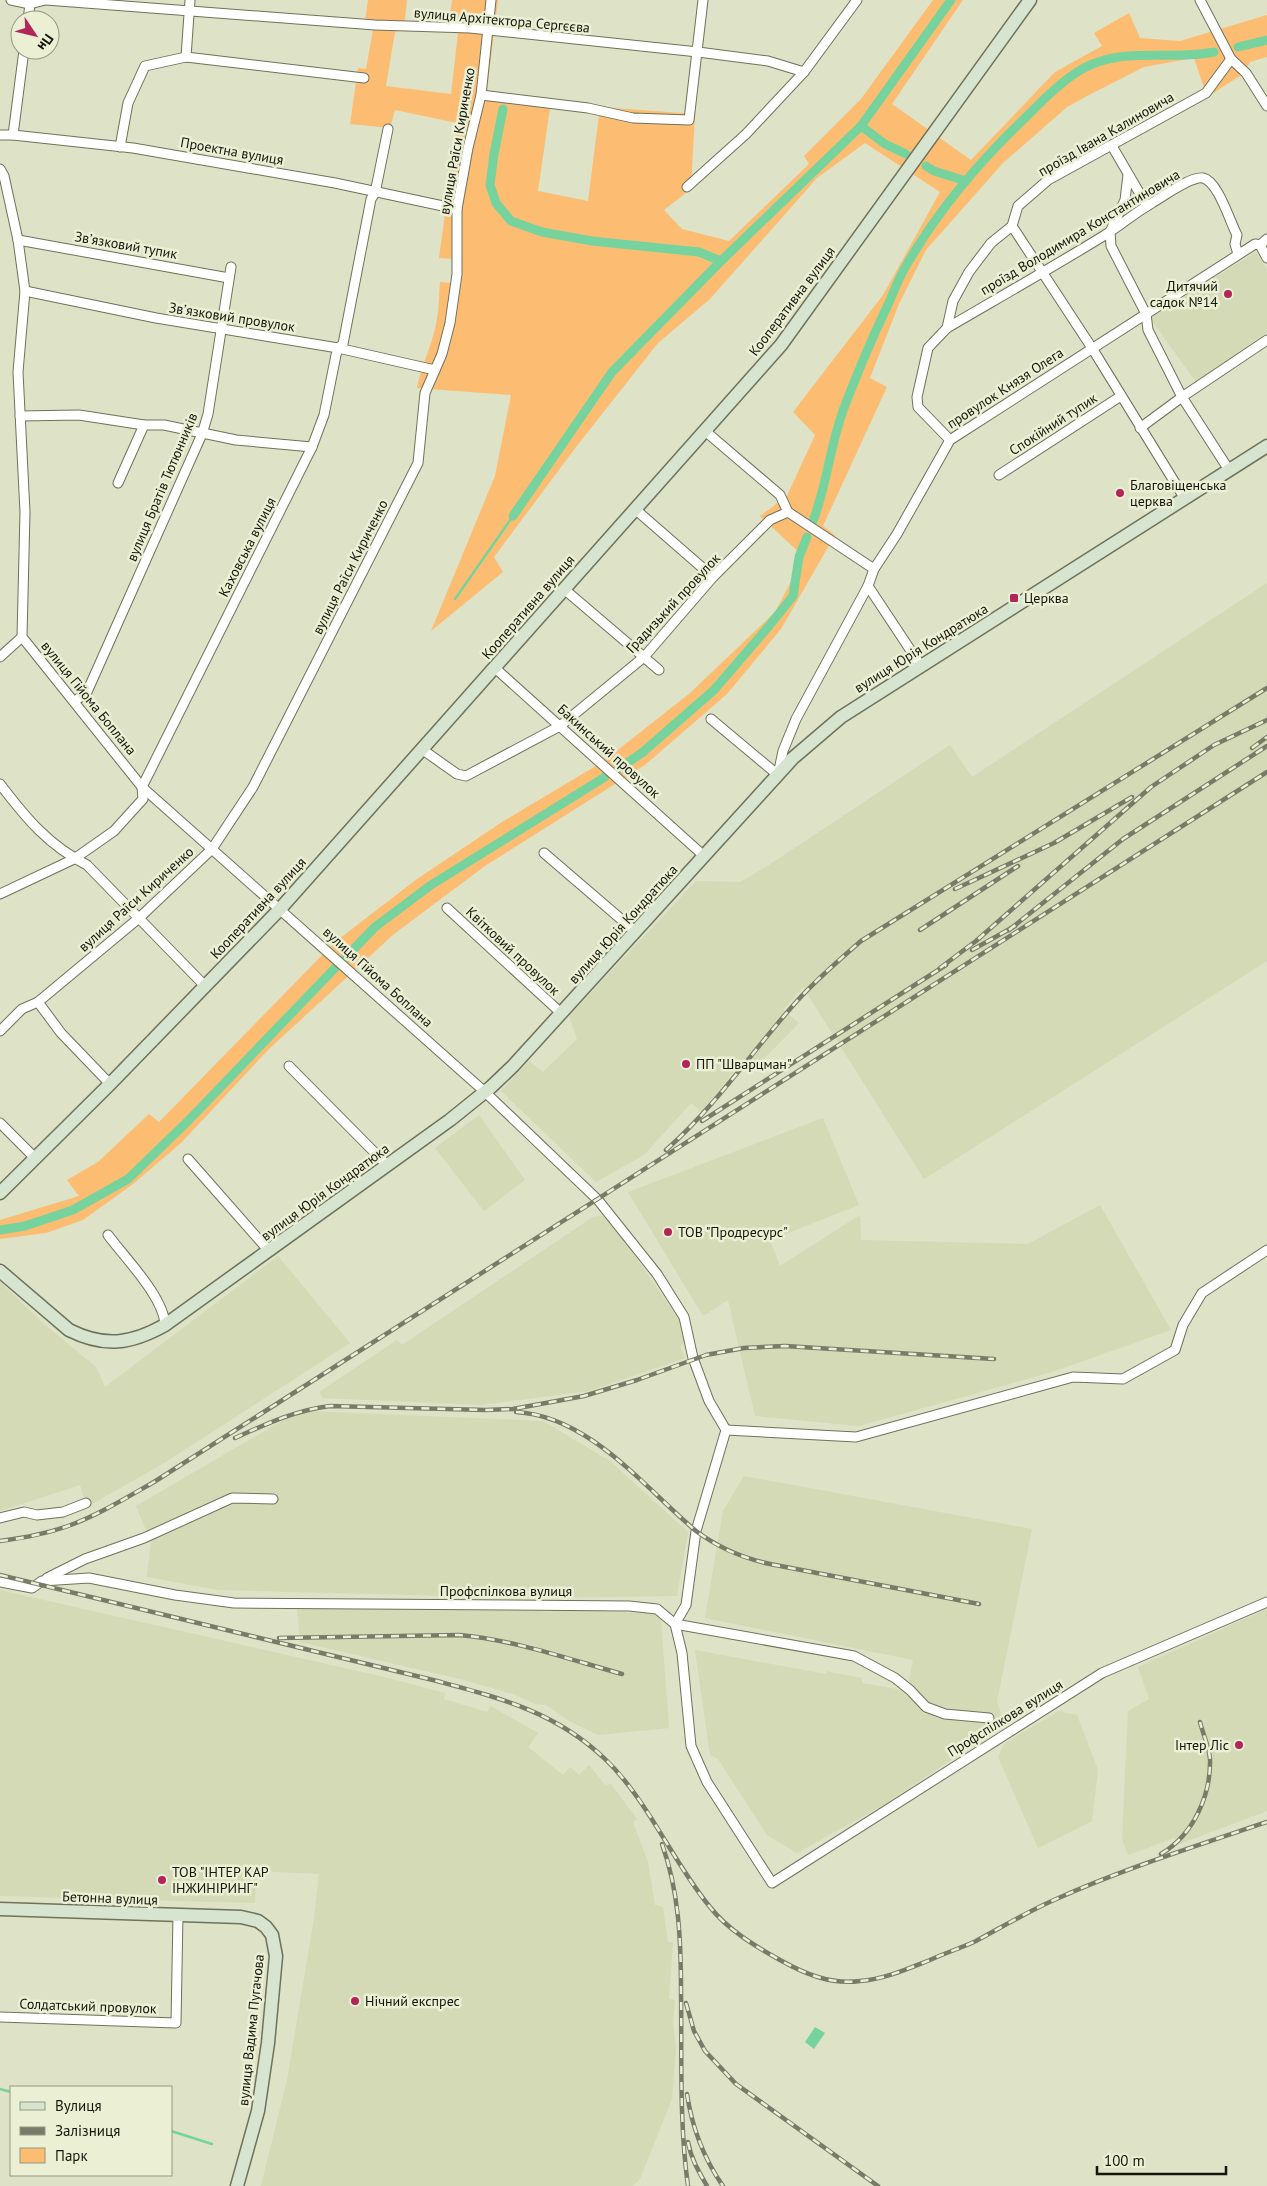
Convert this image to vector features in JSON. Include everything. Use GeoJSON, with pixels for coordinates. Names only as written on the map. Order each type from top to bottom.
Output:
{"type":"FeatureCollection","features":[{"type":"Feature","properties":{"kind":"street","name":"вулиця Архітектора Сергєєва"},"geometry":{"type":"LineString","coordinates":[[12,0],[30,4],[45,0],[375,25],[488,30],[768,61],[804,72]]}},
{"type":"Feature","properties":{"kind":"street"},"geometry":{"type":"LineString","coordinates":[[186,58],[190,0]]}},
{"type":"Feature","properties":{"kind":"street","name":"вулиця Раїси Кириченко"},"geometry":{"type":"LineString","coordinates":[[0,1031],[22,1009],[38,1002],[139,918],[212,849],[253,786],[418,463],[425,393],[442,354],[450,323],[456,274],[457,209],[468,148],[481,95],[491,0]]}},
{"type":"Feature","properties":{"kind":"street"},"geometry":{"type":"LineString","coordinates":[[481,95],[588,108],[633,118],[689,120],[703,0]]}},
{"type":"Feature","properties":{"kind":"street"},"geometry":{"type":"LineString","coordinates":[[687,187],[746,134],[804,72],[857,0]]}},
{"type":"Feature","properties":{"kind":"street","name":"Кооперативна вулиця"},"geometry":{"type":"LineString","coordinates":[[0,1193],[110,1084],[280,909],[781,345],[1030,0]]}},
{"type":"Feature","properties":{"kind":"street"},"geometry":{"type":"LineString","coordinates":[[1200,0],[1231,59],[1246,73],[1267,106]]}},
{"type":"Feature","properties":{"kind":"street"},"geometry":{"type":"LineString","coordinates":[[29,10],[30,4]]}},
{"type":"Feature","properties":{"kind":"street"},"geometry":{"type":"LineString","coordinates":[[120,147],[128,103],[145,66],[186,58],[364,78]]}},
{"type":"Feature","properties":{"kind":"street","name":"проїзд Івана Калиновича"},"geometry":{"type":"LineString","coordinates":[[947,328],[953,301],[969,272],[991,243],[1012,226],[1018,206],[1048,180],[1206,93],[1231,59]]}},
{"type":"Feature","properties":{"kind":"street"},"geometry":{"type":"LineString","coordinates":[[13,135],[23,60]]}},
{"type":"Feature","properties":{"kind":"street","name":"Каховська вулиця"},"geometry":{"type":"LineString","coordinates":[[0,894],[74,859],[114,831],[143,799],[142,787],[312,447],[324,415],[338,348],[343,344],[371,199],[375,193],[388,129]]}},
{"type":"Feature","properties":{"kind":"street","name":"Проектна вулиця"},"geometry":{"type":"LineString","coordinates":[[0,135],[120,147],[334,183],[457,209]]}},
{"type":"Feature","properties":{"kind":"street"},"geometry":{"type":"LineString","coordinates":[[1112,146],[1147,206]]}},
{"type":"Feature","properties":{"kind":"street","name":"вулиця Гійома Боплана"},"geometry":{"type":"LineString","coordinates":[[0,169],[4,176],[18,240],[25,291],[18,372],[25,512],[22,637],[142,787],[485,1092],[598,1200],[657,1274],[684,1317],[693,1358],[709,1400],[726,1430]]}},
{"type":"Feature","properties":{"kind":"street"},"geometry":{"type":"LineString","coordinates":[[1128,175],[1125,200],[1110,232],[1111,246],[1146,314],[1148,330],[1182,397],[1228,470]]}},
{"type":"Feature","properties":{"kind":"street","name":"проїзд Володимира Константиновича"},"geometry":{"type":"LineString","coordinates":[[947,328],[1110,232],[1147,206],[1190,182],[1202,178],[1211,181],[1225,206],[1228,218],[1237,235],[1235,244],[1238,254]]}},
{"type":"Feature","properties":{"kind":"street"},"geometry":{"type":"LineString","coordinates":[[1012,226],[1092,348],[1185,499]]}},
{"type":"Feature","properties":{"kind":"street","name":"Звʼязковий тупик"},"geometry":{"type":"LineString","coordinates":[[18,240],[229,278]]}},
{"type":"Feature","properties":{"kind":"street"},"geometry":{"type":"LineString","coordinates":[[1264,242],[1267,258]]}},
{"type":"Feature","properties":{"kind":"street","name":"провулок Князя Олега"},"geometry":{"type":"LineString","coordinates":[[778,776],[783,751],[796,719],[868,586],[874,569],[898,534],[950,440],[1238,254],[1255,244],[1264,242]]}},
{"type":"Feature","properties":{"kind":"street","name":"вулиця Братів Тютюнників"},"geometry":{"type":"LineString","coordinates":[[75,701],[86,692],[202,434],[208,414],[231,267]]}},
{"type":"Feature","properties":{"kind":"street","name":"Звʼязковий провулок"},"geometry":{"type":"LineString","coordinates":[[25,291],[156,318],[338,348],[434,370]]}},
{"type":"Feature","properties":{"kind":"street"},"geometry":{"type":"LineString","coordinates":[[947,328],[928,348],[917,397],[918,407],[950,440]]}},
{"type":"Feature","properties":{"kind":"street"},"geometry":{"type":"LineString","coordinates":[[1140,428],[1182,397],[1267,340]]}},
{"type":"Feature","properties":{"kind":"street","name":"Спокійний тупик"},"geometry":{"type":"LineString","coordinates":[[999,475],[1121,396]]}},
{"type":"Feature","properties":{"kind":"street"},"geometry":{"type":"LineString","coordinates":[[20,416],[79,415],[164,425],[236,440],[312,447]]}},
{"type":"Feature","properties":{"kind":"street"},"geometry":{"type":"LineString","coordinates":[[118,483],[144,424]]}},
{"type":"Feature","properties":{"kind":"street"},"geometry":{"type":"LineString","coordinates":[[704,430],[780,495],[788,512],[874,569]]}},
{"type":"Feature","properties":{"kind":"street","name":"вулиця Юрія Кондратюка"},"geometry":{"type":"LineString","coordinates":[[0,1271],[69,1330],[81,1336],[117,1342],[144,1337],[165,1325],[270,1251],[485,1092],[513,1066],[561,1014],[793,758],[841,717],[1267,446]]}},
{"type":"Feature","properties":{"kind":"street"},"geometry":{"type":"LineString","coordinates":[[635,509],[713,577]]}},
{"type":"Feature","properties":{"kind":"street","name":"Градизький провулок"},"geometry":{"type":"LineString","coordinates":[[423,750],[457,774],[466,776],[560,726],[644,657],[713,577],[770,520],[788,512]]}},
{"type":"Feature","properties":{"kind":"street"},"geometry":{"type":"LineString","coordinates":[[868,586],[921,666]]}},
{"type":"Feature","properties":{"kind":"street"},"geometry":{"type":"LineString","coordinates":[[564,589],[659,670]]}},
{"type":"Feature","properties":{"kind":"street"},"geometry":{"type":"LineString","coordinates":[[0,657],[22,637]]}},
{"type":"Feature","properties":{"kind":"street","name":"Бакинський провулок"},"geometry":{"type":"LineString","coordinates":[[495,668],[704,856]]}},
{"type":"Feature","properties":{"kind":"street"},"geometry":{"type":"LineString","coordinates":[[711,719],[778,776]]}},
{"type":"Feature","properties":{"kind":"street"},"geometry":{"type":"LineString","coordinates":[[0,784],[28,821],[64,853],[87,865],[205,986]]}},
{"type":"Feature","properties":{"kind":"street"},"geometry":{"type":"LineString","coordinates":[[544,853],[636,932]]}},
{"type":"Feature","properties":{"kind":"street","name":"Квітковий провулок"},"geometry":{"type":"LineString","coordinates":[[447,908],[561,1014]]}},
{"type":"Feature","properties":{"kind":"street"},"geometry":{"type":"LineString","coordinates":[[38,1002],[61,1033],[110,1084]]}},
{"type":"Feature","properties":{"kind":"street"},"geometry":{"type":"LineString","coordinates":[[288,1066],[387,1165]]}},
{"type":"Feature","properties":{"kind":"street"},"geometry":{"type":"LineString","coordinates":[[0,1123],[36,1159]]}},
{"type":"Feature","properties":{"kind":"street"},"geometry":{"type":"LineString","coordinates":[[188,1159],[270,1251]]}},
{"type":"Feature","properties":{"kind":"street"},"geometry":{"type":"LineString","coordinates":[[108,1235],[157,1299],[164,1314],[165,1325]]}},
{"type":"Feature","properties":{"kind":"street"},"geometry":{"type":"LineString","coordinates":[[675,1624],[686,1605],[696,1531],[726,1430],[856,1437],[1073,1377],[1123,1379],[1175,1350],[1183,1325],[1202,1293],[1267,1250]]}},
{"type":"Feature","properties":{"kind":"street"},"geometry":{"type":"LineString","coordinates":[[42,1581],[85,1559],[144,1538],[232,1498],[273,1499]]}},
{"type":"Feature","properties":{"kind":"street"},"geometry":{"type":"LineString","coordinates":[[0,1518],[24,1512],[37,1515],[63,1512],[86,1502]]}},
{"type":"Feature","properties":{"kind":"street","name":"Профспілкова вулиця"},"geometry":{"type":"LineString","coordinates":[[0,1582],[32,1588],[42,1581],[89,1578],[175,1595],[234,1603],[629,1606],[657,1609],[675,1624],[854,1656],[895,1678],[926,1707],[945,1714],[989,1718]]}},
{"type":"Feature","properties":{"kind":"street","name":"Профспілкова вулиця"},"geometry":{"type":"LineString","coordinates":[[675,1624],[682,1654],[691,1746],[707,1782],[772,1884],[1102,1673],[1267,1602]]}},
{"type":"Feature","properties":{"kind":"street","name":"Бетонна вулиця"},"geometry":{"type":"LineString","coordinates":[[0,1909],[242,1917],[258,1921],[272,1935]]}},
{"type":"Feature","properties":{"kind":"street","name":"Солдатський провулок"},"geometry":{"type":"LineString","coordinates":[[0,2017],[176,2023],[178,1915]]}},
{"type":"Feature","properties":{"kind":"street","name":"вулиця Вадима Пугачова"},"geometry":{"type":"LineString","coordinates":[[237,2186],[258,2111],[268,2043],[276,1956],[272,1935]]}},
{"type":"Feature","properties":{"kind":"shaded area","name":"Дитячий садок №14"},"geometry":{"type":"Polygon","coordinates":[[[1256,252],[1267,270],[1267,332],[1196,382],[1150,318],[1256,252]]]}},
{"type":"Feature","properties":{"kind":"shaded area"},"geometry":{"type":"Polygon","coordinates":[[[1267,583],[1267,961],[924,1179],[803,987],[783,1010],[799,1023],[756,1067],[745,1058],[701,1112],[691,1103],[644,1155],[596,1182],[501,1091],[529,1061],[543,1072],[577,1039],[569,1016],[696,881],[740,882],[769,865],[950,745],[972,777],[1267,583]]]}},
{"type":"Feature","properties":{"kind":"shaded area"},"geometry":{"type":"Polygon","coordinates":[[[479,1115],[525,1180],[484,1211],[435,1148],[479,1115]]]}},
{"type":"Feature","properties":{"kind":"shaded area"},"geometry":{"type":"Polygon","coordinates":[[[823,1118],[859,1205],[770,1240],[780,1266],[860,1215],[861,1240],[1028,1244],[1100,1205],[1171,1330],[1052,1372],[859,1426],[755,1416],[728,1300],[703,1316],[628,1192],[823,1118]]]}},
{"type":"Feature","properties":{"kind":"shaded area"},"geometry":{"type":"Polygon","coordinates":[[[605,1215],[679,1320],[686,1342],[680,1346],[685,1358],[589,1391],[481,1405],[323,1398],[319,1392],[397,1340],[402,1345],[593,1217],[605,1215]]]}},
{"type":"Feature","properties":{"kind":"shaded area"},"geometry":{"type":"Polygon","coordinates":[[[278,1256],[350,1343],[164,1463],[87,1507],[80,1485],[0,1511],[0,1282],[43,1323],[96,1367],[105,1387],[278,1256]]]}},
{"type":"Feature","properties":{"kind":"shaded area"},"geometry":{"type":"Polygon","coordinates":[[[306,1411],[543,1421],[610,1461],[688,1532],[677,1596],[533,1598],[218,1590],[147,1577],[151,1542],[136,1506],[292,1415],[306,1411]]]}},
{"type":"Feature","properties":{"kind":"shaded area"},"geometry":{"type":"Polygon","coordinates":[[[744,1476],[1032,1529],[997,1701],[1004,1724],[885,1804],[797,1853],[767,1835],[718,1759],[710,1755],[695,1650],[826,1674],[827,1671],[862,1678],[862,1683],[915,1692],[909,1681],[913,1660],[705,1618],[723,1511],[744,1476]]]}},
{"type":"Feature","properties":{"kind":"shaded area"},"geometry":{"type":"Polygon","coordinates":[[[0,1590],[384,1677],[445,1693],[444,1699],[487,1712],[491,1706],[538,1733],[528,1747],[563,1775],[570,1767],[579,1775],[589,1765],[606,1786],[610,1783],[637,1819],[633,1822],[648,1862],[655,1905],[663,1907],[668,1942],[673,1943],[669,1999],[675,2000],[673,2023],[676,2049],[672,2099],[640,2179],[633,2186],[261,2186],[287,2080],[314,1919],[319,1874],[256,1871],[255,1903],[0,1896],[0,1590]]]}},
{"type":"Feature","properties":{"kind":"shaded area"},"geometry":{"type":"Polygon","coordinates":[[[297,1606],[548,1612],[561,1609],[654,1614],[661,1620],[669,1728],[598,1735],[569,1721],[546,1705],[535,1704],[513,1694],[464,1680],[300,1642],[297,1606]]]}},
{"type":"Feature","properties":{"kind":"shaded area"},"geometry":{"type":"Polygon","coordinates":[[[1267,1609],[1267,1811],[1179,1844],[1174,1838],[1128,1855],[1122,1839],[1128,1711],[1149,1699],[1138,1667],[1267,1609]]]}},
{"type":"Feature","properties":{"kind":"shaded area"},"geometry":{"type":"Polygon","coordinates":[[[1059,1711],[1077,1715],[1098,1770],[1092,1821],[1038,1848],[998,1757],[1004,1744],[1059,1711]]]}},
{"type":"Feature","properties":{"kind":"shaded area"},"geometry":{"type":"Polygon","coordinates":[[[815,2027],[825,2033],[814,2049],[805,2042],[815,2027]]]}},
{"type":"Feature","properties":{"kind":"green space"},"geometry":{"type":"Polygon","coordinates":[[[368,0],[407,0],[404,29],[395,32],[386,86],[451,94],[458,33],[448,30],[452,0],[498,0],[487,91],[551,101],[538,191],[588,201],[600,107],[695,114],[691,189],[664,210],[682,229],[729,241],[809,164],[804,156],[861,99],[933,0],[963,0],[892,104],[971,160],[1055,72],[1102,46],[1094,33],[1129,13],[1140,38],[1180,41],[1267,15],[1267,57],[1250,62],[1243,74],[1207,97],[1194,58],[1144,67],[1067,107],[1003,163],[926,250],[899,304],[870,378],[887,387],[823,526],[835,535],[781,629],[727,694],[645,765],[485,866],[394,934],[269,1049],[181,1143],[133,1184],[83,1220],[46,1233],[0,1239],[0,1220],[79,1196],[67,1180],[98,1162],[149,1114],[159,1122],[335,942],[417,879],[502,822],[604,761],[690,693],[775,612],[804,557],[760,516],[787,496],[815,435],[793,412],[883,295],[940,192],[865,143],[817,178],[710,299],[658,343],[576,447],[494,557],[503,572],[431,631],[495,476],[511,395],[417,388],[436,324],[440,282],[451,283],[454,259],[439,258],[457,123],[395,110],[390,128],[350,124],[358,68],[366,69],[373,30],[364,28],[368,0]]]}},
{"type":"Feature","properties":{"kind":"waterway"},"geometry":{"type":"LineString","coordinates":[[513,516],[612,372],[721,261],[861,126],[951,0]]}},
{"type":"Feature","properties":{"kind":"waterway"},"geometry":{"type":"LineString","coordinates":[[1238,47],[1267,40]]}},
{"type":"Feature","properties":{"kind":"waterway"},"geometry":{"type":"LineString","coordinates":[[813,521],[822,493],[839,422],[864,357],[898,281],[931,226],[975,170],[1045,98],[1068,78],[1084,68],[1116,57],[1214,52]]}},
{"type":"Feature","properties":{"kind":"waterway"},"geometry":{"type":"LineString","coordinates":[[503,109],[490,185],[496,203],[511,221],[542,232],[592,241],[699,252],[721,261]]}},
{"type":"Feature","properties":{"kind":"waterway"},"geometry":{"type":"LineString","coordinates":[[861,126],[885,144],[906,154]]}},
{"type":"Feature","properties":{"kind":"waterway"},"geometry":{"type":"LineString","coordinates":[[926,166],[934,171],[966,181]]}},
{"type":"Feature","properties":{"kind":"waterway"},"geometry":{"type":"LineString","coordinates":[[455,599],[513,516]]}},
{"type":"Feature","properties":{"kind":"waterway"},"geometry":{"type":"LineString","coordinates":[[617,770],[643,752],[714,690],[769,626],[793,596],[799,557],[807,537]]}},
{"type":"Feature","properties":{"kind":"waterway"},"geometry":{"type":"LineString","coordinates":[[345,958],[375,927],[431,885],[605,777]]}},
{"type":"Feature","properties":{"kind":"waterway"},"geometry":{"type":"LineString","coordinates":[[0,1230],[25,1226],[73,1210],[128,1179],[188,1121],[335,968]]}},
{"type":"Feature","properties":{"kind":"waterway"},"geometry":{"type":"LineString","coordinates":[[0,2089],[10,2092]]}},
{"type":"Feature","properties":{"kind":"waterway"},"geometry":{"type":"LineString","coordinates":[[172,2131],[212,2144]]}},
{"type":"Feature","properties":{"kind":"railway"},"geometry":{"type":"LineString","coordinates":[[666,1150],[718,1096],[797,1001],[820,977],[861,941],[1267,688]]}},
{"type":"Feature","properties":{"kind":"railway"},"geometry":{"type":"LineString","coordinates":[[940,968],[976,941],[1151,787],[1214,745],[1267,720]]}},
{"type":"Feature","properties":{"kind":"railway"},"geometry":{"type":"LineString","coordinates":[[1252,748],[1267,737]]}},
{"type":"Feature","properties":{"kind":"railway"},"geometry":{"type":"LineString","coordinates":[[1009,930],[1123,839],[1267,746]]}},
{"type":"Feature","properties":{"kind":"railway"},"geometry":{"type":"LineString","coordinates":[[0,1541],[51,1531],[79,1522],[154,1482],[1267,772]]}},
{"type":"Feature","properties":{"kind":"railway"},"geometry":{"type":"LineString","coordinates":[[955,889],[1054,843],[1132,797]]}},
{"type":"Feature","properties":{"kind":"railway"},"geometry":{"type":"LineString","coordinates":[[920,930],[1018,866]]}},
{"type":"Feature","properties":{"kind":"railway"},"geometry":{"type":"LineString","coordinates":[[972,950],[1015,926]]}},
{"type":"Feature","properties":{"kind":"railway"},"geometry":{"type":"LineString","coordinates":[[702,1121],[946,965]]}},
{"type":"Feature","properties":{"kind":"railway"},"geometry":{"type":"LineString","coordinates":[[235,1438],[293,1414],[330,1406],[513,1409],[584,1396],[637,1380],[706,1355],[744,1348],[785,1346],[994,1359]]}},
{"type":"Feature","properties":{"kind":"railway"},"geometry":{"type":"LineString","coordinates":[[516,1412],[543,1416],[568,1426],[591,1440],[614,1456],[696,1531],[731,1552],[770,1564],[979,1604]]}},
{"type":"Feature","properties":{"kind":"railway"},"geometry":{"type":"LineString","coordinates":[[0,1575],[437,1681],[505,1701],[547,1718],[567,1729],[586,1743],[620,1775],[647,1812],[696,1889],[725,1923],[752,1943],[780,1960],[799,1970],[829,1980],[849,1982],[869,1980],[904,1970],[976,1941],[1054,1900],[1106,1878],[1267,1822]]}},
{"type":"Feature","properties":{"kind":"railway"},"geometry":{"type":"LineString","coordinates":[[279,1638],[459,1635],[480,1637],[561,1656],[622,1674]]}},
{"type":"Feature","properties":{"kind":"railway"},"geometry":{"type":"LineString","coordinates":[[1161,1854],[1172,1846],[1191,1825],[1198,1813],[1207,1787],[1210,1759],[1200,1722]]}},
{"type":"Feature","properties":{"kind":"railway"},"geometry":{"type":"LineString","coordinates":[[662,1844],[668,1862],[678,1916],[681,1972],[682,2113],[688,2186]]}},
{"type":"Feature","properties":{"kind":"railway"},"geometry":{"type":"LineString","coordinates":[[686,2003],[694,2031],[705,2051],[736,2084],[878,2186]]}},
{"type":"Feature","properties":{"kind":"railway"},"geometry":{"type":"LineString","coordinates":[[687,2094],[700,2142],[710,2165],[723,2186]]}},
{"type":"Feature","properties":{"kind":"railway"},"geometry":{"type":"LineString","coordinates":[[688,2142],[693,2160],[707,2186]]}},
{"type":"Feature","properties":{"kind":"place","name":"Дитячий садок №14"},"geometry":{"type":"Point","coordinates":[1228,294]}},
{"type":"Feature","properties":{"kind":"place","name":"Благовіщенська церква"},"geometry":{"type":"Point","coordinates":[1120,493]}},
{"type":"Feature","properties":{"kind":"place","name":"Церква"},"geometry":{"type":"Point","coordinates":[1014,598]}},
{"type":"Feature","properties":{"kind":"place","name":"ПП \"Шварцман\""},"geometry":{"type":"Point","coordinates":[686,1064]}},
{"type":"Feature","properties":{"kind":"place","name":"ТОВ \"Продресурс\""},"geometry":{"type":"Point","coordinates":[668,1232]}},
{"type":"Feature","properties":{"kind":"place","name":"Інтер Ліс"},"geometry":{"type":"Point","coordinates":[1239,1745]}},
{"type":"Feature","properties":{"kind":"place","name":"ТОВ \"ІНТЕР КАР ІНЖИНІРИНГ\""},"geometry":{"type":"Point","coordinates":[162,1880]}},
{"type":"Feature","properties":{"kind":"place","name":"Нічний експрес"},"geometry":{"type":"Point","coordinates":[355,2001]}}]}
